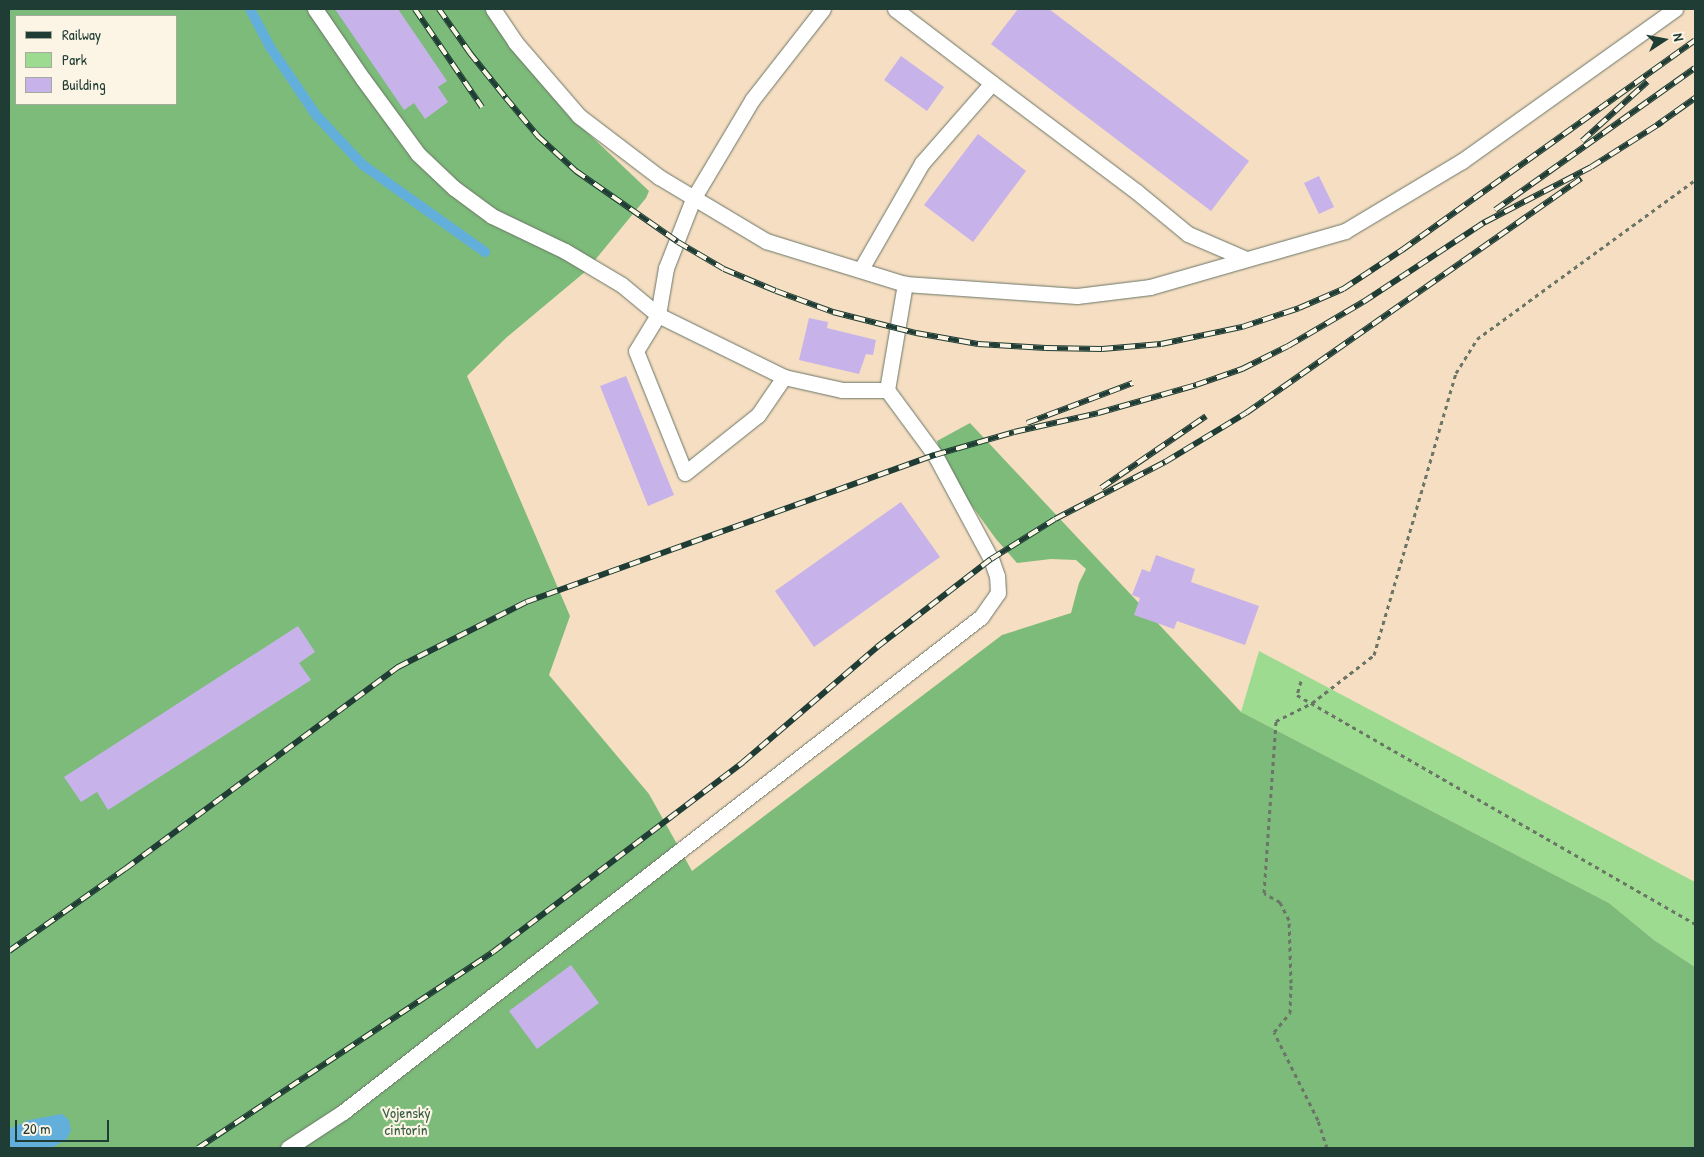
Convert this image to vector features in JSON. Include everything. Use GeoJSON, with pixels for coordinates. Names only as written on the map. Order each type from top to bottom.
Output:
{"type":"FeatureCollection","features":[{"type":"Feature","properties":{"kind":"lane"},"geometry":{"type":"LineString","coordinates":[[315,9],[363,80],[418,154],[454,188],[492,216],[565,251],[622,285],[658,315],[784,377],[842,390],[887,390]]}},
{"type":"Feature","properties":{"kind":"lane"},"geometry":{"type":"LineString","coordinates":[[493,9],[515,42],[579,116],[659,177],[766,241],[905,284],[1077,296],[1150,287],[1345,230],[1462,160],[1675,9]]}},
{"type":"Feature","properties":{"kind":"lane"},"geometry":{"type":"LineString","coordinates":[[784,377],[758,415],[685,473],[636,351],[658,315],[666,268],[693,199],[752,100],[823,9]]}},
{"type":"Feature","properties":{"kind":"lane"},"geometry":{"type":"LineString","coordinates":[[895,9],[1136,192],[1188,234],[1244,258]]}},
{"type":"Feature","properties":{"kind":"lane"},"geometry":{"type":"LineString","coordinates":[[861,269],[922,163],[992,83]]}},
{"type":"Feature","properties":{"kind":"lane"},"geometry":{"type":"LineString","coordinates":[[288,1148],[350,1106],[981,617],[998,593],[997,576],[990,559],[935,455],[887,390],[905,284]]}},
{"type":"Feature","properties":{"kind":"path"},"geometry":{"type":"LineString","coordinates":[[1327,1148],[1318,1120],[1274,1032],[1290,1013],[1289,920],[1280,902],[1264,893],[1276,721],[1312,703],[1374,655],[1456,373],[1477,339],[1695,180]]}},
{"type":"Feature","properties":{"kind":"path"},"geometry":{"type":"LineString","coordinates":[[1301,681],[1297,695],[1695,924]]}},
{"type":"Feature","properties":{"kind":"green space","name":"Vojenský cintorín"},"geometry":{"type":"Polygon","coordinates":[[[9,9],[493,9],[571,117],[649,191],[646,198],[586,271],[507,337],[467,376],[570,616],[549,675],[649,794],[692,871],[1002,635],[1071,613],[1079,583],[1086,569],[1076,560],[1051,559],[1017,563],[996,539],[945,469],[937,441],[970,423],[1241,712],[1609,903],[1654,940],[1695,967],[1695,1148],[9,1148],[9,9]]]}},
{"type":"Feature","properties":{"kind":"green space"},"geometry":{"type":"Polygon","coordinates":[[[1259,651],[1695,882],[1695,967],[1654,940],[1609,903],[1241,712],[1259,651]]]}},
{"type":"Feature","properties":{"kind":"water"},"geometry":{"type":"Polygon","coordinates":[[[62,1114],[69,1120],[71,1131],[66,1140],[51,1148],[9,1148],[9,1129],[29,1120],[62,1114]]]}},
{"type":"Feature","properties":{"kind":"building"},"geometry":{"type":"Polygon","coordinates":[[[335,9],[398,9],[447,81],[438,87],[448,102],[425,119],[414,103],[404,110],[335,9]]]}},
{"type":"Feature","properties":{"kind":"building"},"geometry":{"type":"Polygon","coordinates":[[[1018,9],[1049,9],[1249,161],[1211,211],[991,44],[1018,9]]]}},
{"type":"Feature","properties":{"kind":"building"},"geometry":{"type":"Polygon","coordinates":[[[901,56],[944,87],[927,111],[884,80],[901,56]]]}},
{"type":"Feature","properties":{"kind":"building"},"geometry":{"type":"Polygon","coordinates":[[[978,134],[1026,171],[973,242],[924,205],[978,134]]]}},
{"type":"Feature","properties":{"kind":"building"},"geometry":{"type":"Polygon","coordinates":[[[1319,176],[1334,207],[1319,214],[1304,183],[1319,176]]]}},
{"type":"Feature","properties":{"kind":"building"},"geometry":{"type":"Polygon","coordinates":[[[809,318],[828,322],[827,328],[876,340],[873,355],[866,354],[859,374],[799,360],[809,318]]]}},
{"type":"Feature","properties":{"kind":"building"},"geometry":{"type":"Polygon","coordinates":[[[626,376],[674,495],[648,506],[600,386],[626,376]]]}},
{"type":"Feature","properties":{"kind":"building"},"geometry":{"type":"Polygon","coordinates":[[[901,502],[940,557],[814,647],[775,591],[901,502]]]}},
{"type":"Feature","properties":{"kind":"building"},"geometry":{"type":"Polygon","coordinates":[[[1156,555],[1195,569],[1191,582],[1259,606],[1245,645],[1177,621],[1174,629],[1134,615],[1140,598],[1132,595],[1142,569],[1150,572],[1156,555]]]}},
{"type":"Feature","properties":{"kind":"building"},"geometry":{"type":"Polygon","coordinates":[[[298,626],[315,652],[299,663],[311,680],[108,810],[97,792],[81,802],[64,777],[298,626]]]}},
{"type":"Feature","properties":{"kind":"building"},"geometry":{"type":"Polygon","coordinates":[[[571,965],[599,1003],[537,1049],[509,1011],[571,965]]]}},
{"type":"Feature","properties":{"kind":"waterway"},"geometry":{"type":"LineString","coordinates":[[250,9],[270,47],[316,115],[363,165],[485,252]]}},
{"type":"Feature","properties":{"kind":"railway"},"geometry":{"type":"LineString","coordinates":[[415,9],[482,107]]}},
{"type":"Feature","properties":{"kind":"railway"},"geometry":{"type":"LineString","coordinates":[[439,9],[470,53],[538,136],[576,171],[678,242],[724,269],[833,312],[916,333],[978,344],[1046,348],[1102,349],[1161,344],[1242,327],[1299,308],[1343,289],[1402,250],[1695,40]]}},
{"type":"Feature","properties":{"kind":"railway"},"geometry":{"type":"LineString","coordinates":[[1495,210],[1695,68]]}},
{"type":"Feature","properties":{"kind":"railway"},"geometry":{"type":"LineString","coordinates":[[1582,141],[1647,82]]}},
{"type":"Feature","properties":{"kind":"railway"},"geometry":{"type":"LineString","coordinates":[[1657,125],[1695,98]]}},
{"type":"Feature","properties":{"kind":"railway"},"geometry":{"type":"LineString","coordinates":[[9,951],[125,869],[398,667],[526,602],[935,455],[1014,432],[1098,413],[1196,385],[1242,369],[1288,346],[1363,302],[1485,222],[1591,167],[1662,122]]}},
{"type":"Feature","properties":{"kind":"railway"},"geometry":{"type":"LineString","coordinates":[[198,1148],[493,952],[743,762],[877,647],[991,559],[1055,519],[1165,462],[1246,413],[1581,178]]}},
{"type":"Feature","properties":{"kind":"railway"},"geometry":{"type":"LineString","coordinates":[[1027,423],[1133,383]]}},
{"type":"Feature","properties":{"kind":"railway"},"geometry":{"type":"LineString","coordinates":[[1101,488],[1206,416]]}}]}
